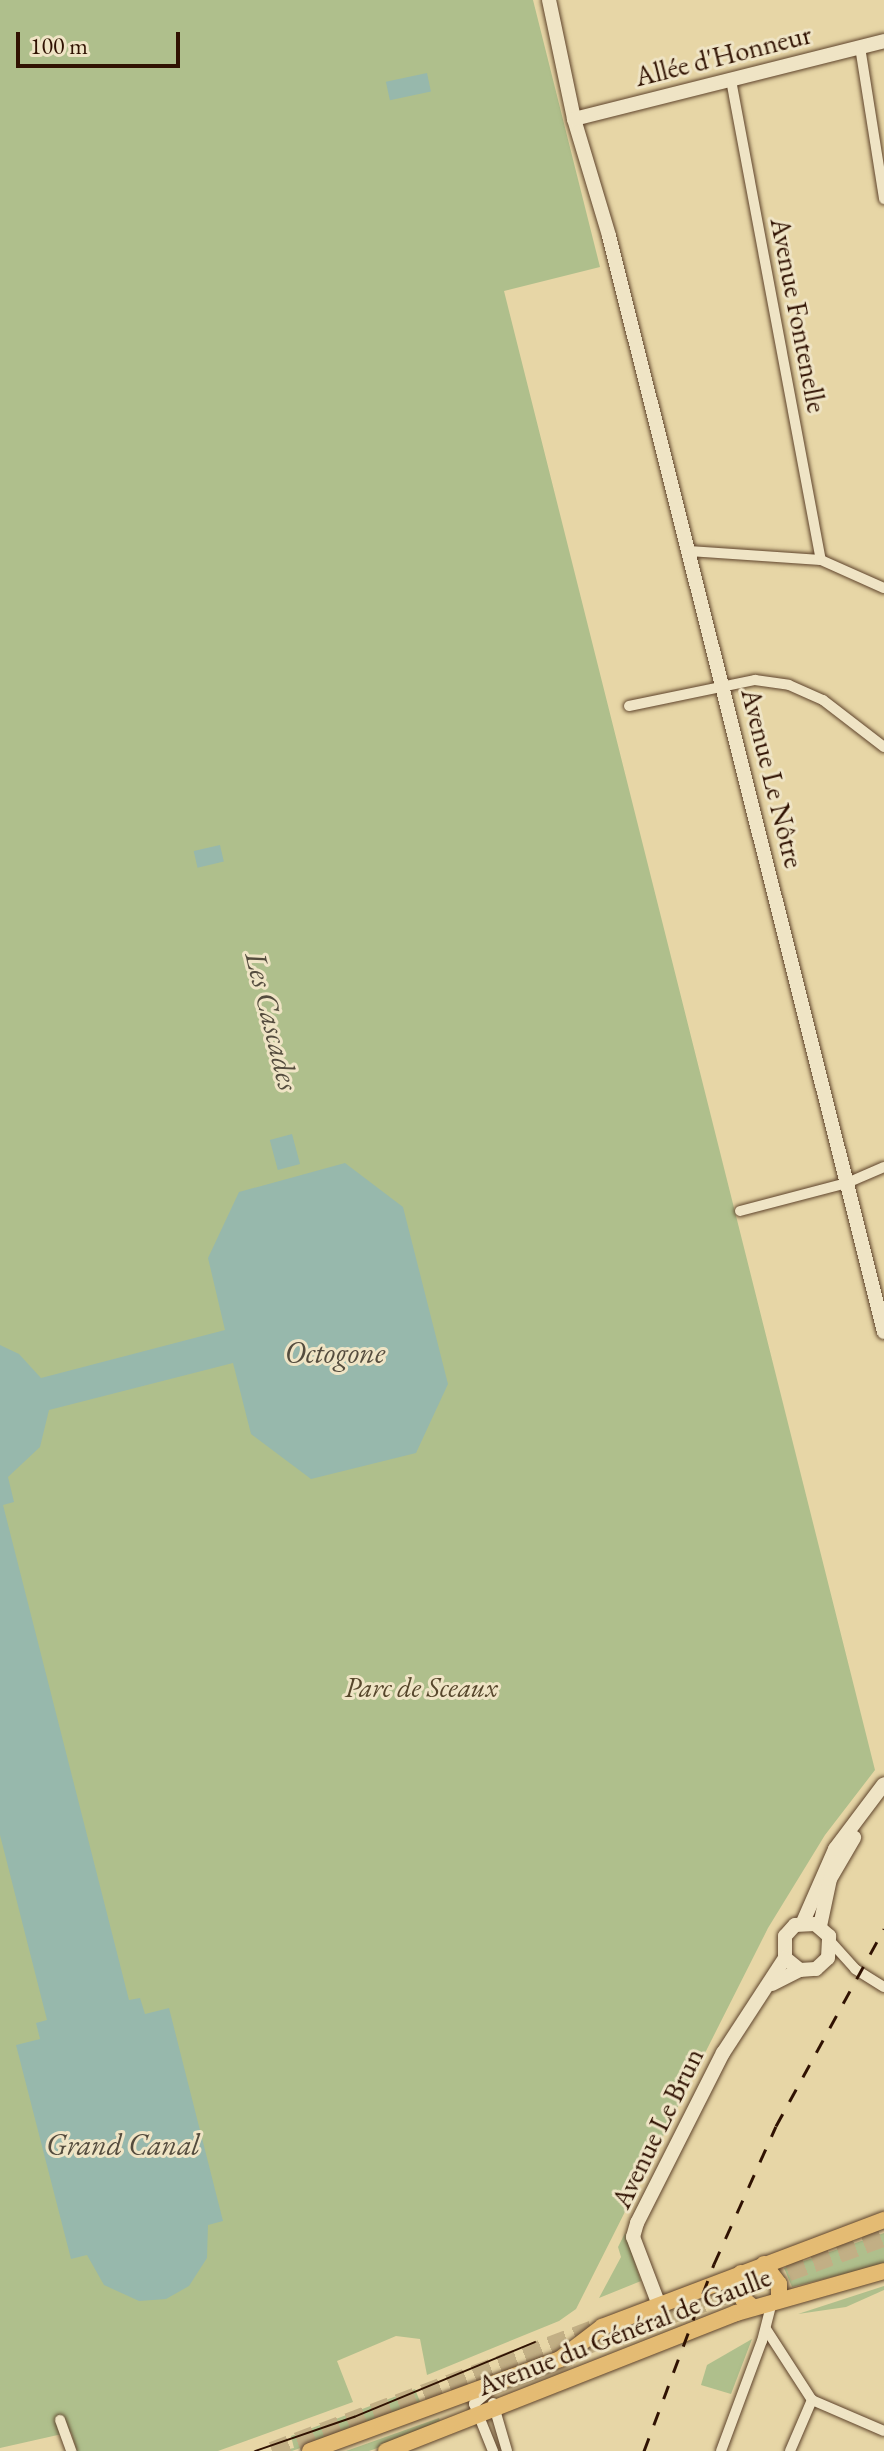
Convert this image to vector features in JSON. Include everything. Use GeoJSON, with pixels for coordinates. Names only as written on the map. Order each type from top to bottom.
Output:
{"type":"FeatureCollection","features":[{"type":"Feature","properties":{"kind":"main road","name":"Avenue Le Nôtre"},"geometry":{"type":"LineString","coordinates":[[550,0],[884,1332]]}},
{"type":"Feature","properties":{"kind":"main road","name":"Allée d'Honneur"},"geometry":{"type":"LineString","coordinates":[[579,118],[884,41]]}},
{"type":"Feature","properties":{"kind":"main road"},"geometry":{"type":"LineString","coordinates":[[803,1922],[820,1926],[831,1942],[823,1964],[800,1970],[785,1958],[785,1936],[803,1922],[835,1849],[884,1784]]}},
{"type":"Feature","properties":{"kind":"main road"},"geometry":{"type":"LineString","coordinates":[[820,1926],[830,1879],[884,1795]]}},
{"type":"Feature","properties":{"kind":"main road","name":"Avenue Le Brun"},"geometry":{"type":"LineString","coordinates":[[659,2305],[633,2237],[637,2223],[723,2053],[772,1984],[785,1958]]}},
{"type":"Feature","properties":{"kind":"main road","name":"Avenue Le Brun"},"geometry":{"type":"LineString","coordinates":[[772,1984],[800,1970]]}},
{"type":"Feature","properties":{"kind":"main road","name":"Avenue du Général de Gaulle"},"geometry":{"type":"LineString","coordinates":[[386,2451],[477,2415],[490,2392],[560,2359],[602,2327],[884,2220]]}},
{"type":"Feature","properties":{"kind":"main road"},"geometry":{"type":"LineString","coordinates":[[764,2264],[779,2284],[775,2300]]}},
{"type":"Feature","properties":{"kind":"main road","name":"Avenue du Général de Gaulle"},"geometry":{"type":"LineString","coordinates":[[310,2451],[775,2300],[884,2271]]}},
{"type":"Feature","properties":{"kind":"main road"},"geometry":{"type":"LineString","coordinates":[[741,2273],[743,2299],[753,2307]]}},
{"type":"Feature","properties":{"kind":"street"},"geometry":{"type":"LineString","coordinates":[[860,47],[884,199]]}},
{"type":"Feature","properties":{"kind":"street","name":"Avenue Fontenelle"},"geometry":{"type":"LineString","coordinates":[[731,80],[821,560]]}},
{"type":"Feature","properties":{"kind":"street"},"geometry":{"type":"LineString","coordinates":[[689,551],[821,560],[884,588]]}},
{"type":"Feature","properties":{"kind":"street"},"geometry":{"type":"LineString","coordinates":[[629,706],[755,680],[789,685],[823,700],[884,747]]}},
{"type":"Feature","properties":{"kind":"street"},"geometry":{"type":"LineString","coordinates":[[740,1211],[847,1183],[884,1167]]}},
{"type":"Feature","properties":{"kind":"street"},"geometry":{"type":"LineString","coordinates":[[831,1942],[855,1969],[884,1987]]}},
{"type":"Feature","properties":{"kind":"street"},"geometry":{"type":"LineString","coordinates":[[721,2451],[775,2300]]}},
{"type":"Feature","properties":{"kind":"street"},"geometry":{"type":"LineString","coordinates":[[766,2329],[812,2400],[884,2431]]}},
{"type":"Feature","properties":{"kind":"street"},"geometry":{"type":"LineString","coordinates":[[490,2392],[507,2451]]}},
{"type":"Feature","properties":{"kind":"street"},"geometry":{"type":"LineString","coordinates":[[790,2451],[812,2400]]}},
{"type":"Feature","properties":{"kind":"street"},"geometry":{"type":"LineString","coordinates":[[477,2415],[493,2451]]}},
{"type":"Feature","properties":{"kind":"street"},"geometry":{"type":"LineString","coordinates":[[60,2420],[71,2451]]}},
{"type":"Feature","properties":{"kind":"green space","name":"Parc de Sceaux"},"geometry":{"type":"Polygon","coordinates":[[[0,0],[533,0],[600,267],[504,291],[875,1770],[825,1835],[768,1928],[576,2309],[559,2321],[427,2375],[420,2339],[396,2336],[337,2361],[353,2402],[218,2451],[77,2451],[71,2432],[0,2448],[0,0]]]}},
{"type":"Feature","properties":{"kind":"green space"},"geometry":{"type":"Polygon","coordinates":[[[625,2233],[641,2281],[599,2298],[621,2257],[618,2247],[625,2233]]]}},
{"type":"Feature","properties":{"kind":"green space"},"geometry":{"type":"Polygon","coordinates":[[[884,2233],[884,2264],[792,2287],[784,2268],[884,2233]]]}},
{"type":"Feature","properties":{"kind":"green space"},"geometry":{"type":"Polygon","coordinates":[[[884,2286],[884,2290],[846,2307],[798,2314],[884,2286]]]}},
{"type":"Feature","properties":{"kind":"green space"},"geometry":{"type":"Polygon","coordinates":[[[752,2339],[731,2394],[701,2385],[707,2365],[752,2339]]]}},
{"type":"Feature","properties":{"kind":"green space"},"geometry":{"type":"Polygon","coordinates":[[[415,2389],[421,2404],[292,2451],[278,2451],[294,2448],[291,2436],[415,2389]]]}},
{"type":"Feature","properties":{"kind":"green space"},"geometry":{"type":"Polygon","coordinates":[[[439,2418],[442,2425],[369,2451],[346,2451],[439,2418]]]}},
{"type":"Feature","properties":{"kind":"water"},"geometry":{"type":"Polygon","coordinates":[[[427,73],[431,92],[390,100],[386,82],[427,73]]]}},
{"type":"Feature","properties":{"kind":"water"},"geometry":{"type":"Polygon","coordinates":[[[220,845],[224,862],[198,868],[194,851],[220,845]]]}},
{"type":"Feature","properties":{"kind":"water"},"geometry":{"type":"Polygon","coordinates":[[[292,1134],[300,1164],[278,1170],[270,1140],[292,1134]]]}},
{"type":"Feature","properties":{"kind":"water"},"geometry":{"type":"Polygon","coordinates":[[[345,1163],[403,1207],[448,1384],[416,1453],[311,1479],[251,1434],[233,1363],[49,1410],[40,1447],[8,1477],[14,1502],[3,1505],[129,2000],[140,1998],[145,2014],[169,2008],[223,2221],[208,2225],[207,2258],[189,2286],[166,2299],[139,2301],[104,2285],[87,2255],[71,2259],[16,2045],[40,2039],[36,2023],[47,2020],[0,1835],[0,1345],[19,1354],[41,1378],[225,1330],[208,1258],[239,1192],[345,1163]]]}},
{"type":"Feature","properties":{"kind":"tunnel"},"geometry":{"type":"LineString","coordinates":[[585,2346],[884,2238]]}},
{"type":"Feature","properties":{"kind":"tunnel"},"geometry":{"type":"LineString","coordinates":[[272,2451],[598,2327]]}},
{"type":"Feature","properties":{"kind":"tram line"},"geometry":{"type":"LineString","coordinates":[[255,2451],[354,2417],[535,2342]]}},
{"type":"Feature","properties":{"kind":"railway"},"geometry":{"type":"LineString","coordinates":[[644,2451],[714,2264],[776,2126],[884,1929]]}},
{"type":"Feature","properties":{"kind":"water label","name":"Les Cascades"},"geometry":{"type":"Point","coordinates":[272,1021]}},
{"type":"Feature","properties":{"kind":"water label","name":"Octogone"},"geometry":{"type":"Point","coordinates":[335,1353]}},
{"type":"Feature","properties":{"kind":"water label","name":"Grand Canal"},"geometry":{"type":"Point","coordinates":[123,2145]}}]}
